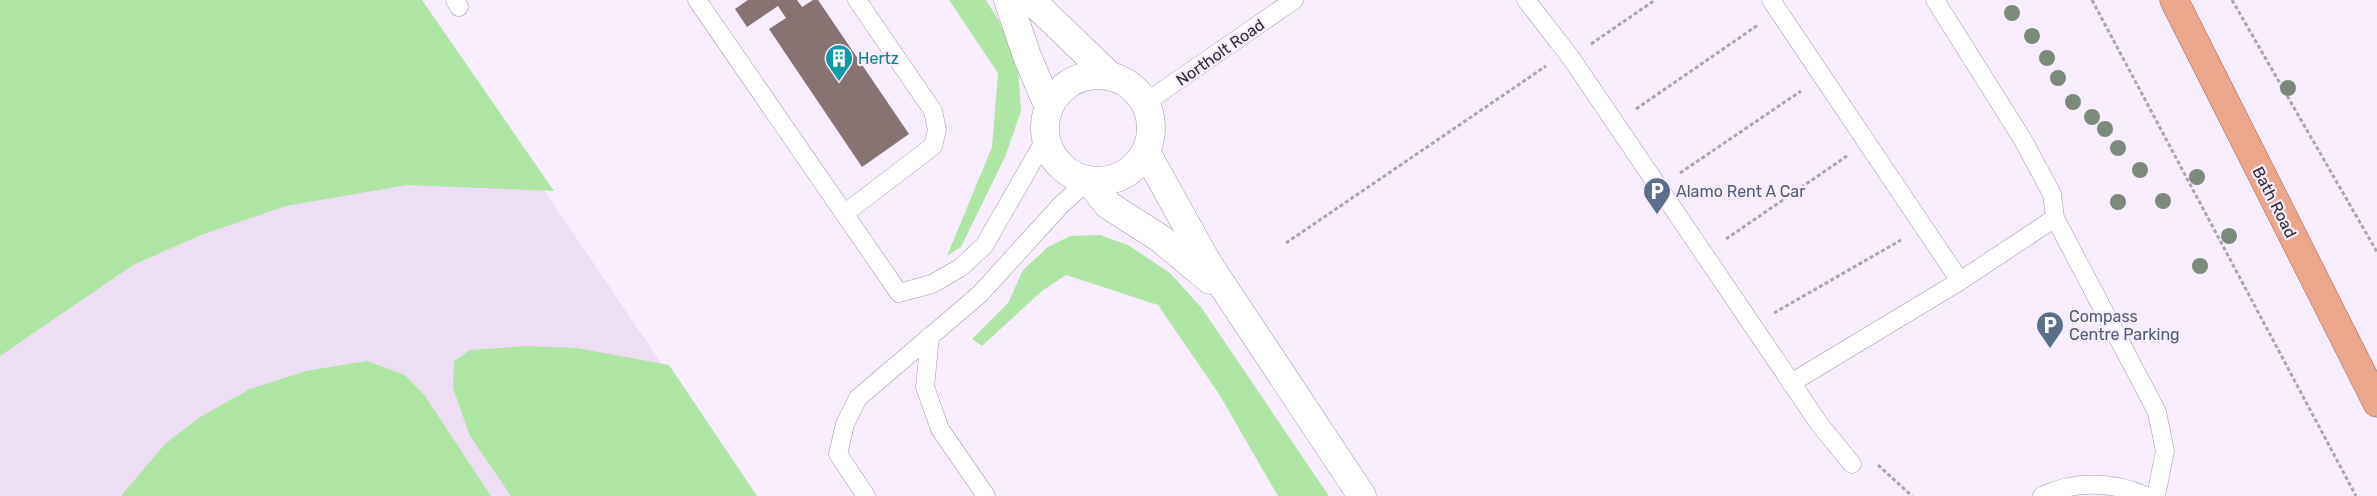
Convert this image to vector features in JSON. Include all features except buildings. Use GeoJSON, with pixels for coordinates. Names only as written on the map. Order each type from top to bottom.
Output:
{"type":"FeatureCollection","features":[{"type":"Feature","properties":{"kind":"highway","name":"Bath Road"},"geometry":{"type":"LineString","coordinates":[[2174,0],[2377,403]]}},
{"type":"Feature","properties":{"kind":"street"},"geometry":{"type":"LineString","coordinates":[[1008,0],[1027,56],[1049,108]]}},
{"type":"Feature","properties":{"kind":"street"},"geometry":{"type":"LineString","coordinates":[[1031,0],[1110,77]]}},
{"type":"Feature","properties":{"kind":"street"},"geometry":{"type":"LineString","coordinates":[[1088,76],[1110,77],[1126,83],[1145,103],[1150,118],[1151,132],[1146,152],[1128,172],[1109,180],[1088,180],[1075,176],[1055,159],[1046,138],[1045,124],[1049,108],[1064,88],[1088,76]]}},
{"type":"Feature","properties":{"kind":"street"},"geometry":{"type":"LineString","coordinates":[[1146,152],[1207,262],[1362,496]]}},
{"type":"Feature","properties":{"kind":"street"},"geometry":{"type":"LineString","coordinates":[[1088,180],[1108,205],[1161,239],[1195,266],[1238,310]]}},
{"type":"Feature","properties":{"kind":"lane"},"geometry":{"type":"LineString","coordinates":[[697,0],[899,293],[932,284],[960,268],[984,246],[1046,138]]}},
{"type":"Feature","properties":{"kind":"lane"},"geometry":{"type":"LineString","coordinates":[[844,214],[932,146],[937,130],[933,111],[857,0]]}},
{"type":"Feature","properties":{"kind":"lane","name":"Northolt Road"},"geometry":{"type":"LineString","coordinates":[[1145,103],[1294,0]]}},
{"type":"Feature","properties":{"kind":"lane"},"geometry":{"type":"LineString","coordinates":[[1526,0],[1576,66],[1820,425],[1852,464]]}},
{"type":"Feature","properties":{"kind":"lane"},"geometry":{"type":"LineString","coordinates":[[1771,0],[1960,281]]}},
{"type":"Feature","properties":{"kind":"lane"},"geometry":{"type":"LineString","coordinates":[[1935,0],[2023,140],[2052,194],[2055,218],[2157,412],[2165,451],[2156,496]]}},
{"type":"Feature","properties":{"kind":"lane"},"geometry":{"type":"LineString","coordinates":[[866,496],[838,454],[845,424],[858,398],[980,294],[1060,206],[1088,180]]}},
{"type":"Feature","properties":{"kind":"lane"},"geometry":{"type":"LineString","coordinates":[[1791,383],[1960,281],[2055,218]]}},
{"type":"Feature","properties":{"kind":"lane"},"geometry":{"type":"LineString","coordinates":[[930,336],[925,387],[940,429],[986,496]]}},
{"type":"Feature","properties":{"kind":"lane"},"geometry":{"type":"LineString","coordinates":[[2042,496],[2075,486],[2100,484],[2126,488],[2147,496]]}},
{"type":"Feature","properties":{"kind":"path"},"geometry":{"type":"LineString","coordinates":[[1584,49],[1655,0]]}},
{"type":"Feature","properties":{"kind":"path"},"geometry":{"type":"LineString","coordinates":[[2092,0],[2356,496]]}},
{"type":"Feature","properties":{"kind":"path"},"geometry":{"type":"LineString","coordinates":[[2232,0],[2377,252]]}},
{"type":"Feature","properties":{"kind":"path"},"geometry":{"type":"LineString","coordinates":[[1629,114],[1759,25]]}},
{"type":"Feature","properties":{"kind":"path"},"geometry":{"type":"LineString","coordinates":[[1286,243],[1552,62]]}},
{"type":"Feature","properties":{"kind":"path"},"geometry":{"type":"LineString","coordinates":[[1674,178],[1804,90]]}},
{"type":"Feature","properties":{"kind":"path"},"geometry":{"type":"LineString","coordinates":[[1718,244],[1848,155]]}},
{"type":"Feature","properties":{"kind":"path"},"geometry":{"type":"LineString","coordinates":[[1752,326],[1924,227]]}},
{"type":"Feature","properties":{"kind":"path"},"geometry":{"type":"LineString","coordinates":[[1874,462],[1912,496]]}},
{"type":"Feature","properties":{"kind":"shaded area"},"geometry":{"type":"Polygon","coordinates":[[[0,0],[542,187],[751,496],[0,496],[0,0]]]}},
{"type":"Feature","properties":{"kind":"green space"},"geometry":{"type":"Polygon","coordinates":[[[0,0],[422,0],[554,191],[407,185],[286,206],[201,235],[133,265],[0,356],[0,0]]]}},
{"type":"Feature","properties":{"kind":"green space"},"geometry":{"type":"Polygon","coordinates":[[[949,0],[986,0],[999,21],[1018,67],[1021,111],[1005,157],[961,247],[947,256],[992,147],[998,73],[949,0]]]}},
{"type":"Feature","properties":{"kind":"green space"},"geometry":{"type":"Polygon","coordinates":[[[1100,235],[1128,245],[1170,273],[1201,307],[1329,496],[1278,496],[1219,394],[1158,305],[1066,275],[1042,291],[982,346],[972,339],[1008,303],[1023,270],[1048,247],[1070,236],[1100,235]]]}},
{"type":"Feature","properties":{"kind":"green space"},"geometry":{"type":"Polygon","coordinates":[[[527,346],[577,348],[669,365],[757,496],[511,496],[470,436],[453,388],[454,361],[470,350],[527,346]]]}},
{"type":"Feature","properties":{"kind":"green space"},"geometry":{"type":"Polygon","coordinates":[[[367,361],[405,375],[425,396],[491,496],[121,496],[165,444],[200,417],[250,389],[306,371],[367,361]]]}},
{"type":"Feature","properties":{"kind":"place","name":"Hertz"},"geometry":{"type":"Point","coordinates":[839,82]}},
{"type":"Feature","properties":{"kind":"place","name":"Alamo Rent A Car"},"geometry":{"type":"Point","coordinates":[1657,215]}},
{"type":"Feature","properties":{"kind":"place","name":"Compass Centre Parking"},"geometry":{"type":"Point","coordinates":[2050,349]}}]}
